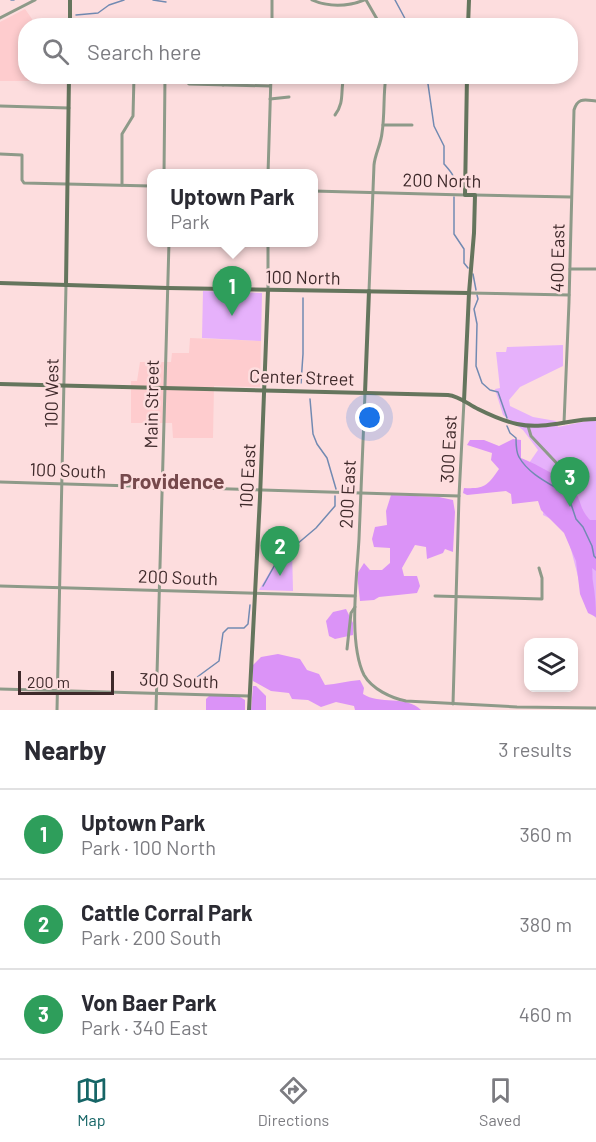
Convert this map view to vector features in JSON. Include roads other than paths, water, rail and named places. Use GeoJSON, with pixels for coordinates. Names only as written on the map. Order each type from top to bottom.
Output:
{"type":"FeatureCollection","features":[{"type":"Feature","properties":{"kind":"street"},"geometry":{"type":"LineString","coordinates":[[0,18],[35,0]]}},
{"type":"Feature","properties":{"kind":"street"},"geometry":{"type":"LineString","coordinates":[[70,0],[70,18]]}},
{"type":"Feature","properties":{"kind":"street"},"geometry":{"type":"LineString","coordinates":[[272,0],[272,18]]}},
{"type":"Feature","properties":{"kind":"street"},"geometry":{"type":"LineString","coordinates":[[312,0],[327,5],[354,4],[365,0],[376,18]]}},
{"type":"Feature","properties":{"kind":"street"},"geometry":{"type":"LineString","coordinates":[[468,18],[469,0]]}},
{"type":"Feature","properties":{"kind":"street","name":"100 West"},"geometry":{"type":"LineString","coordinates":[[57,710],[69,84]]}},
{"type":"Feature","properties":{"kind":"street"},"geometry":{"type":"LineString","coordinates":[[122,186],[122,134],[133,116],[134,84]]}},
{"type":"Feature","properties":{"kind":"street"},"geometry":{"type":"LineString","coordinates":[[164,169],[165,84]]}},
{"type":"Feature","properties":{"kind":"street"},"geometry":{"type":"LineString","coordinates":[[189,84],[270,86],[268,169]]}},
{"type":"Feature","properties":{"kind":"street"},"geometry":{"type":"LineString","coordinates":[[335,115],[342,104],[342,84]]}},
{"type":"Feature","properties":{"kind":"street","name":"200 East"},"geometry":{"type":"LineString","coordinates":[[385,84],[382,136],[375,155],[373,192],[356,636],[362,668],[372,685],[400,700],[453,704]]}},
{"type":"Feature","properties":{"kind":"street"},"geometry":{"type":"LineString","coordinates":[[465,195],[467,84]]}},
{"type":"Feature","properties":{"kind":"street"},"geometry":{"type":"LineString","coordinates":[[270,99],[289,97]]}},
{"type":"Feature","properties":{"kind":"street","name":"400 East"},"geometry":{"type":"LineString","coordinates":[[564,423],[574,110],[579,101],[596,101]]}},
{"type":"Feature","properties":{"kind":"street"},"geometry":{"type":"LineString","coordinates":[[0,106],[69,108]]}},
{"type":"Feature","properties":{"kind":"street"},"geometry":{"type":"LineString","coordinates":[[383,124],[412,125]]}},
{"type":"Feature","properties":{"kind":"street"},"geometry":{"type":"LineString","coordinates":[[0,154],[22,155],[24,183],[147,186]]}},
{"type":"Feature","properties":{"kind":"street","name":"200 North"},"geometry":{"type":"LineString","coordinates":[[318,191],[571,197]]}},
{"type":"Feature","properties":{"kind":"street","name":"300 East"},"geometry":{"type":"LineString","coordinates":[[453,704],[459,496],[475,195]]}},
{"type":"Feature","properties":{"kind":"street","name":"Main Street"},"geometry":{"type":"LineString","coordinates":[[156,710],[169,247]]}},
{"type":"Feature","properties":{"kind":"street","name":"100 East"},"geometry":{"type":"LineString","coordinates":[[249,710],[260,491],[268,247]]}},
{"type":"Feature","properties":{"kind":"street"},"geometry":{"type":"LineString","coordinates":[[570,269],[596,269]]}},
{"type":"Feature","properties":{"kind":"street","name":"100 North"},"geometry":{"type":"LineString","coordinates":[[0,283],[569,295]]}},
{"type":"Feature","properties":{"kind":"street","name":"Center Street"},"geometry":{"type":"LineString","coordinates":[[0,384],[454,396],[502,419],[528,426],[546,426],[596,419]]}},
{"type":"Feature","properties":{"kind":"street"},"geometry":{"type":"LineString","coordinates":[[454,396],[465,390]]}},
{"type":"Feature","properties":{"kind":"street"},"geometry":{"type":"LineString","coordinates":[[528,426],[531,436],[566,473],[571,486]]}},
{"type":"Feature","properties":{"kind":"street","name":"100 South"},"geometry":{"type":"LineString","coordinates":[[0,482],[459,496]]}},
{"type":"Feature","properties":{"kind":"street"},"geometry":{"type":"LineString","coordinates":[[435,596],[542,599],[542,578],[539,568]]}},
{"type":"Feature","properties":{"kind":"street","name":"200 South"},"geometry":{"type":"LineString","coordinates":[[0,586],[356,596]]}},
{"type":"Feature","properties":{"kind":"street"},"geometry":{"type":"LineString","coordinates":[[347,649],[351,613],[356,605]]}},
{"type":"Feature","properties":{"kind":"street","name":"300 South"},"geometry":{"type":"LineString","coordinates":[[0,689],[249,696]]}},
{"type":"Feature","properties":{"kind":"street"},"geometry":{"type":"LineString","coordinates":[[453,704],[517,709],[596,708]]}},
{"type":"Feature","properties":{"kind":"waterway"},"geometry":{"type":"LineString","coordinates":[[76,15],[98,13],[109,5],[124,0]]}},
{"type":"Feature","properties":{"kind":"waterway"},"geometry":{"type":"LineString","coordinates":[[153,0],[166,2]]}},
{"type":"Feature","properties":{"kind":"waterway"},"geometry":{"type":"LineString","coordinates":[[395,0],[405,18]]}},
{"type":"Feature","properties":{"kind":"waterway"},"geometry":{"type":"LineString","coordinates":[[428,84],[434,126],[444,146],[444,164],[454,178],[455,189]]}},
{"type":"Feature","properties":{"kind":"waterway"},"geometry":{"type":"LineString","coordinates":[[454,197],[454,234],[464,249],[464,263],[468,268]]}},
{"type":"Feature","properties":{"kind":"waterway"},"geometry":{"type":"LineString","coordinates":[[473,274],[476,290]]}},
{"type":"Feature","properties":{"kind":"waterway"},"geometry":{"type":"LineString","coordinates":[[477,295],[478,299],[474,309],[477,324],[476,366],[482,383],[490,390],[498,392],[507,418]]}},
{"type":"Feature","properties":{"kind":"waterway"},"geometry":{"type":"LineString","coordinates":[[301,383],[303,298]]}},
{"type":"Feature","properties":{"kind":"waterway"},"geometry":{"type":"LineString","coordinates":[[310,399],[313,434],[327,458],[336,489]]}},
{"type":"Feature","properties":{"kind":"waterway"},"geometry":{"type":"LineString","coordinates":[[507,426],[516,438],[517,453],[528,469],[568,495],[576,519],[583,527],[596,558]]}},
{"type":"Feature","properties":{"kind":"waterway"},"geometry":{"type":"LineString","coordinates":[[263,586],[277,561],[316,528],[335,506],[335,496]]}},
{"type":"Feature","properties":{"kind":"waterway"},"geometry":{"type":"LineString","coordinates":[[185,686],[219,661],[223,633],[228,628],[244,628],[248,624],[250,605]]}},
{"type":"Feature","properties":{"kind":"place","name":"Uptown Park"},"geometry":{"type":"Point","coordinates":[232,316]}},
{"type":"Feature","properties":{"kind":"place","name":"Von Baer Park"},"geometry":{"type":"Point","coordinates":[570,507]}},
{"type":"Feature","properties":{"kind":"place","name":"Cattle Corral Park"},"geometry":{"type":"Point","coordinates":[280,576]}},
{"type":"Feature","properties":{"kind":"district","name":"Providence"},"geometry":{"type":"Point","coordinates":[172,480]}}]}
